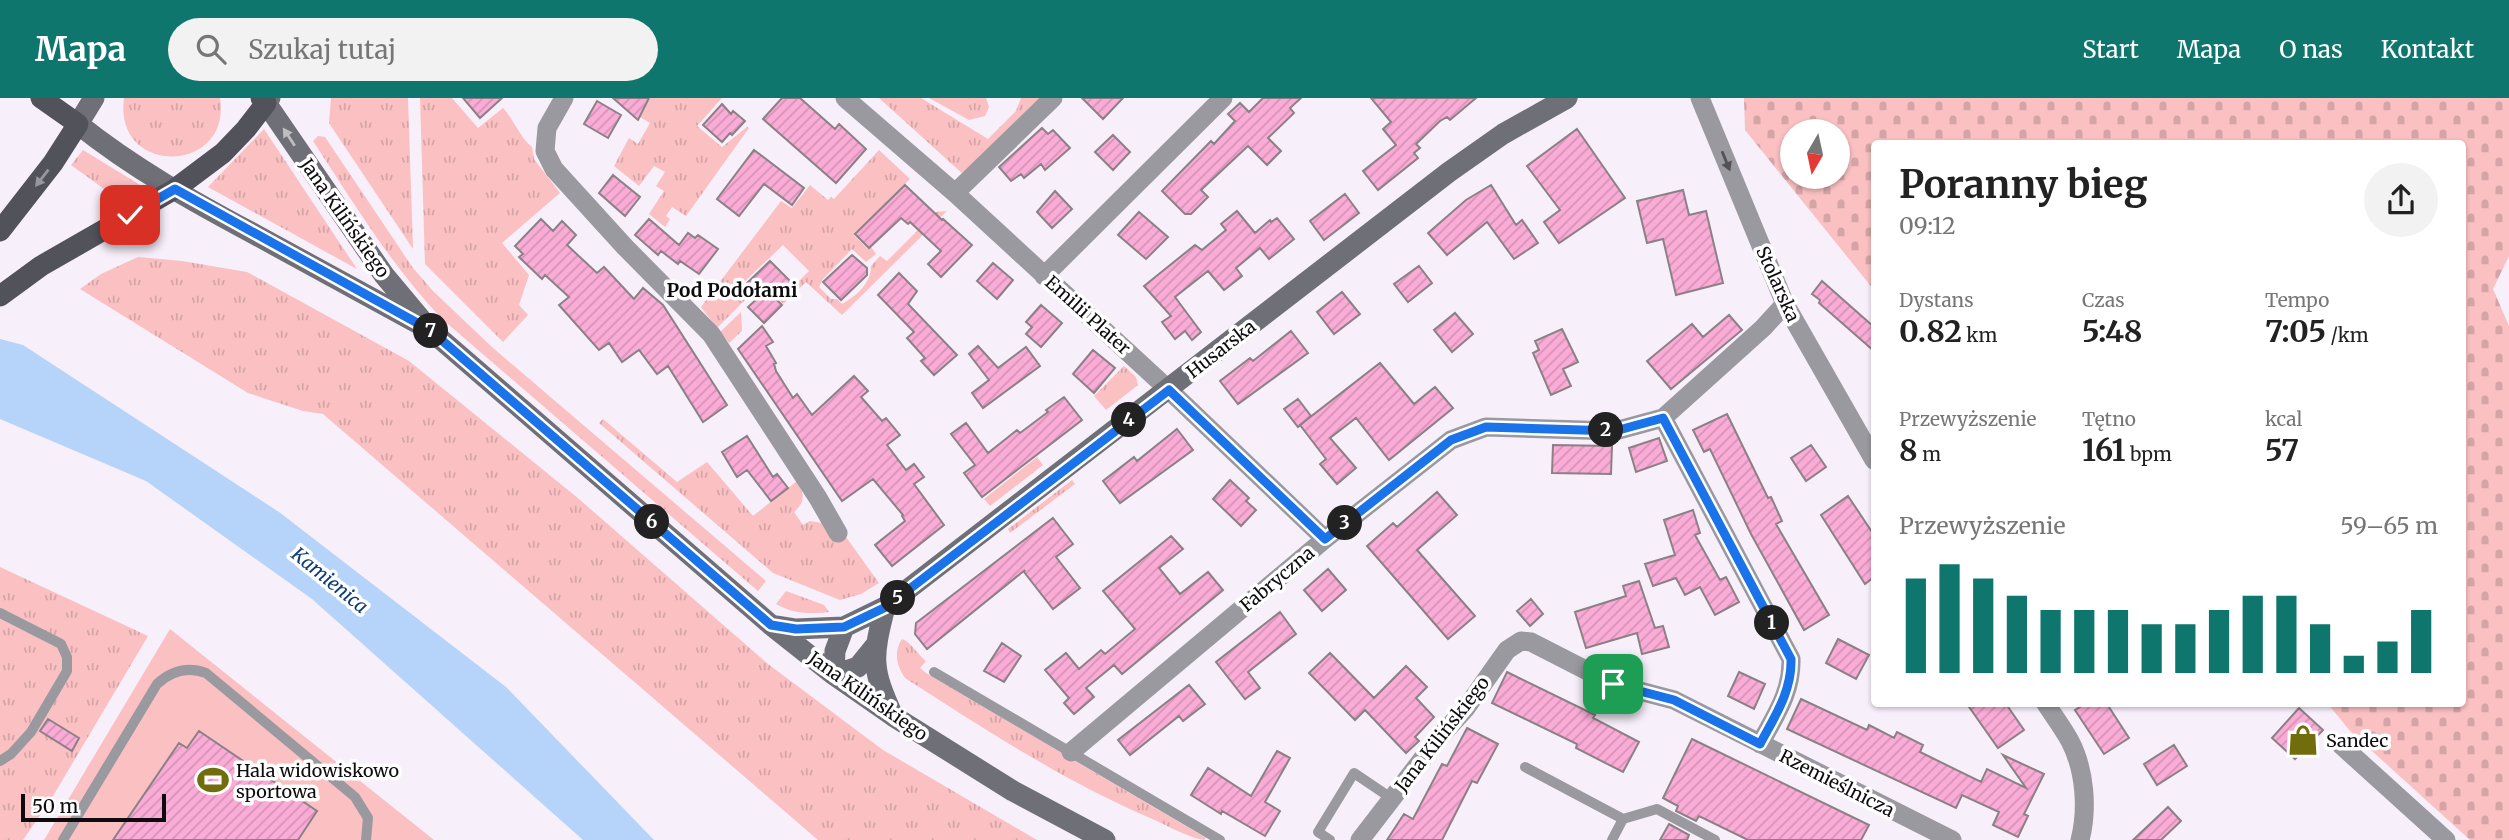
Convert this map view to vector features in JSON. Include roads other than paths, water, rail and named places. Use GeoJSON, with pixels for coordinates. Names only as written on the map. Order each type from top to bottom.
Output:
{"type":"FeatureCollection","features":[{"type":"Feature","properties":{"kind":"main road"},"geometry":{"type":"LineString","coordinates":[[41,98],[78,124]]}},
{"type":"Feature","properties":{"kind":"main road"},"geometry":{"type":"LineString","coordinates":[[1,230],[53,163],[94,98]]}},
{"type":"Feature","properties":{"kind":"main road","name":"Husarska"},"geometry":{"type":"LineString","coordinates":[[771,625],[796,629],[844,627],[886,607],[1450,172],[1503,134],[1564,99]]}},
{"type":"Feature","properties":{"kind":"main road"},"geometry":{"type":"LineString","coordinates":[[0,296],[41,265],[175,189],[223,153],[246,129],[266,100]]}},
{"type":"Feature","properties":{"kind":"main road","name":"Jana Kilińskiego"},"geometry":{"type":"LineString","coordinates":[[266,100],[384,275],[430,330],[771,625],[834,675],[893,716],[1013,791],[1105,840]]}},
{"type":"Feature","properties":{"kind":"main road","name":"Jana Kilińskiego"},"geometry":{"type":"LineString","coordinates":[[78,124],[129,162],[175,189],[430,330]]}},
{"type":"Feature","properties":{"kind":"main road"},"geometry":{"type":"LineString","coordinates":[[844,627],[835,651],[834,675],[858,667],[867,658],[875,646],[886,607]]}},
{"type":"Feature","properties":{"kind":"main road"},"geometry":{"type":"LineString","coordinates":[[875,646],[877,675],[893,716]]}},
{"type":"Feature","properties":{"kind":"street"},"geometry":{"type":"LineString","coordinates":[[564,98],[547,128],[545,151],[554,169],[625,247],[711,334],[838,533]]}},
{"type":"Feature","properties":{"kind":"street"},"geometry":{"type":"LineString","coordinates":[[955,193],[1053,98]]}},
{"type":"Feature","properties":{"kind":"street"},"geometry":{"type":"LineString","coordinates":[[1044,276],[1223,98]]}},
{"type":"Feature","properties":{"kind":"street","name":"Stolarska"},"geometry":{"type":"LineString","coordinates":[[1700,98],[1785,304],[1871,455]]}},
{"type":"Feature","properties":{"kind":"street","name":"Emilii Plater"},"geometry":{"type":"LineString","coordinates":[[847,99],[955,193],[1169,390],[1325,539]]}},
{"type":"Feature","properties":{"kind":"street","name":"Fabryczna"},"geometry":{"type":"LineString","coordinates":[[1072,752],[1325,539],[1451,440],[1486,427],[1615,431],[1663,418],[1763,328],[1785,304]]}},
{"type":"Feature","properties":{"kind":"street"},"geometry":{"type":"LineString","coordinates":[[1663,418],[1791,659],[1792,676],[1784,698],[1760,744]]}},
{"type":"Feature","properties":{"kind":"street","name":"Jana Kilińskiego"},"geometry":{"type":"LineString","coordinates":[[1360,840],[1437,740],[1466,708],[1507,650],[1521,641],[1531,642]]}},
{"type":"Feature","properties":{"kind":"street","name":"Rzemieślnicza"},"geometry":{"type":"LineString","coordinates":[[1531,642],[1613,684],[1674,700],[1952,840]]}},
{"type":"Feature","properties":{"kind":"street"},"geometry":{"type":"LineString","coordinates":[[2048,707],[2071,743],[2080,774],[2085,801],[2080,840]]}},
{"type":"Feature","properties":{"kind":"street"},"geometry":{"type":"LineString","coordinates":[[2341,745],[2446,840]]}},
{"type":"Feature","properties":{"kind":"lane"},"geometry":{"type":"LineString","coordinates":[[0,613],[61,644],[67,657],[66,671],[31,732],[11,754],[0,761]]}},
{"type":"Feature","properties":{"kind":"lane"},"geometry":{"type":"LineString","coordinates":[[63,840],[156,684],[167,674],[194,669],[206,673],[355,797],[368,818],[366,840]]}},
{"type":"Feature","properties":{"kind":"lane"},"geometry":{"type":"LineString","coordinates":[[934,672],[1220,840]]}},
{"type":"Feature","properties":{"kind":"lane"},"geometry":{"type":"LineString","coordinates":[[1525,767],[1623,819],[1657,809],[1715,840]]}},
{"type":"Feature","properties":{"kind":"lane"},"geometry":{"type":"LineString","coordinates":[[1330,840],[1318,832],[1354,773],[1391,799]]}},
{"type":"Feature","properties":{"kind":"lane"},"geometry":{"type":"LineString","coordinates":[[1612,840],[1623,819]]}},
{"type":"Feature","properties":{"kind":"water","name":"Kamienica"},"geometry":{"type":"Polygon","coordinates":[[[0,339],[23,345],[279,512],[506,687],[654,840],[583,840],[312,599],[146,481],[0,419],[0,339]]]}},
{"type":"Feature","properties":{"kind":"place","name":"Sandec"},"geometry":{"type":"Point","coordinates":[2303,740]}},
{"type":"Feature","properties":{"kind":"place","name":"Hala widowiskowo sportowa"},"geometry":{"type":"Point","coordinates":[213,780]}},
{"type":"Feature","properties":{"kind":"district","name":"Pod Podołami"},"geometry":{"type":"Point","coordinates":[732,290]}}]}
